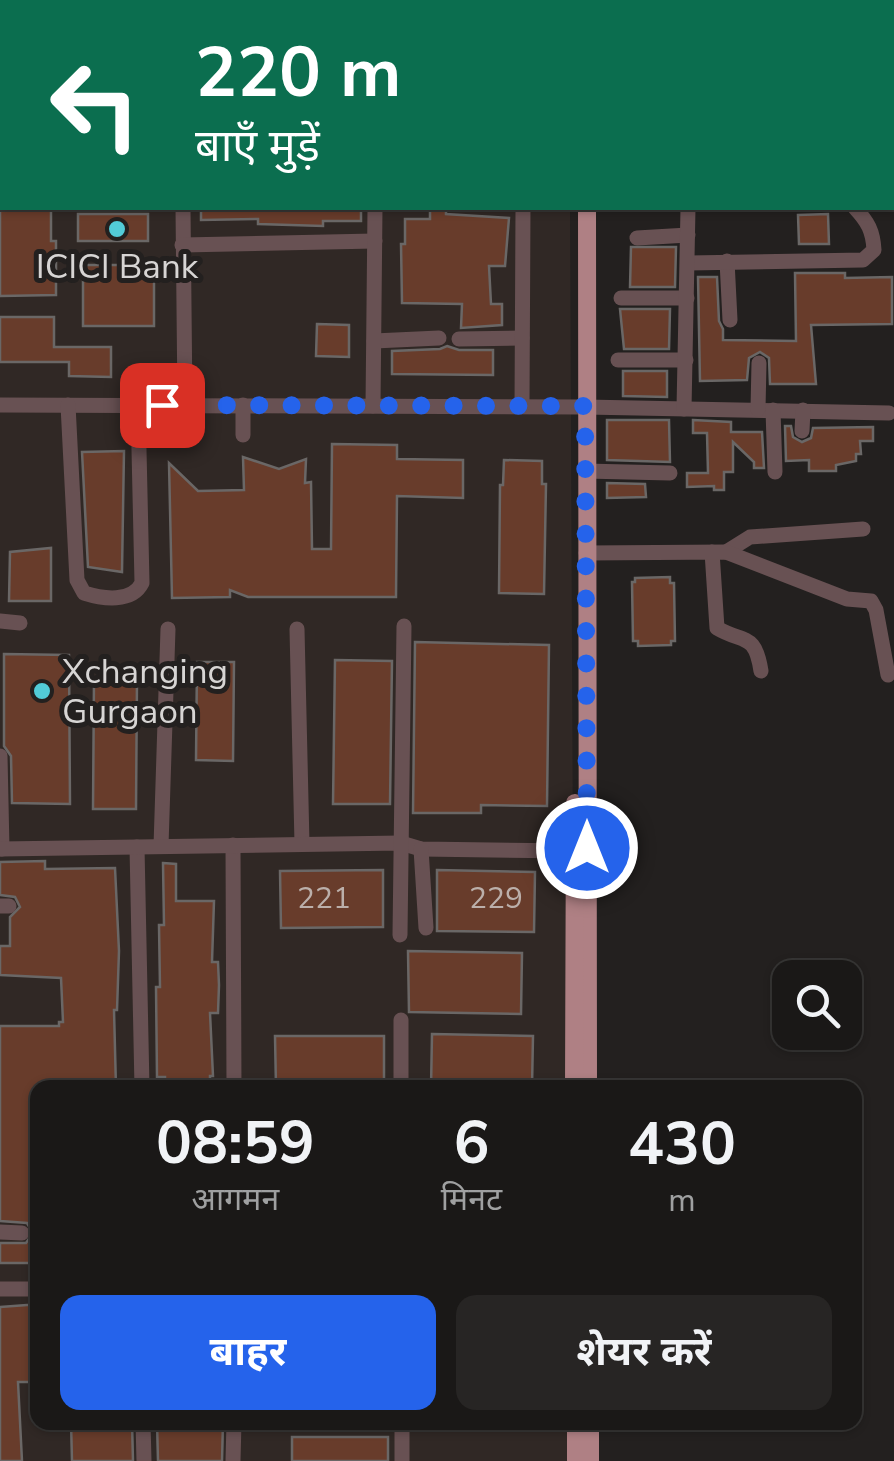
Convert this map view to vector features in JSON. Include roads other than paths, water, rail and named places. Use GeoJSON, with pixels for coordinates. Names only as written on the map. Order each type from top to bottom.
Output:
{"type":"FeatureCollection","features":[{"type":"Feature","properties":{"kind":"main road"},"geometry":{"type":"LineString","coordinates":[[576,210],[580,406],[586,472],[588,1080]]}},
{"type":"Feature","properties":{"kind":"main road"},"geometry":{"type":"LineString","coordinates":[[574,1080],[580,406],[587,210]]}},
{"type":"Feature","properties":{"kind":"main road"},"geometry":{"type":"LineString","coordinates":[[576,1430],[576,1461]]}},
{"type":"Feature","properties":{"kind":"main road"},"geometry":{"type":"LineString","coordinates":[[590,1430],[590,1461]]}},
{"type":"Feature","properties":{"kind":"street"},"geometry":{"type":"LineString","coordinates":[[183,210],[186,405]]}},
{"type":"Feature","properties":{"kind":"street"},"geometry":{"type":"LineString","coordinates":[[374,406],[375,210]]}},
{"type":"Feature","properties":{"kind":"street"},"geometry":{"type":"LineString","coordinates":[[522,210],[522,406]]}},
{"type":"Feature","properties":{"kind":"street"},"geometry":{"type":"LineString","coordinates":[[684,409],[688,210]]}},
{"type":"Feature","properties":{"kind":"street"},"geometry":{"type":"LineString","coordinates":[[688,263],[864,260],[874,250],[874,238],[858,210]]}},
{"type":"Feature","properties":{"kind":"street"},"geometry":{"type":"LineString","coordinates":[[637,238],[688,235]]}},
{"type":"Feature","properties":{"kind":"street"},"geometry":{"type":"LineString","coordinates":[[182,244],[375,241]]}},
{"type":"Feature","properties":{"kind":"street"},"geometry":{"type":"LineString","coordinates":[[727,261],[730,320]]}},
{"type":"Feature","properties":{"kind":"street"},"geometry":{"type":"LineString","coordinates":[[622,298],[688,298]]}},
{"type":"Feature","properties":{"kind":"street"},"geometry":{"type":"LineString","coordinates":[[374,341],[439,338]]}},
{"type":"Feature","properties":{"kind":"street"},"geometry":{"type":"LineString","coordinates":[[459,339],[522,338]]}},
{"type":"Feature","properties":{"kind":"street"},"geometry":{"type":"LineString","coordinates":[[618,360],[686,360]]}},
{"type":"Feature","properties":{"kind":"street"},"geometry":{"type":"LineString","coordinates":[[759,363],[775,472]]}},
{"type":"Feature","properties":{"kind":"street"},"geometry":{"type":"LineString","coordinates":[[0,405],[580,406],[889,413]]}},
{"type":"Feature","properties":{"kind":"street"},"geometry":{"type":"LineString","coordinates":[[68,405],[77,580],[84,594],[128,597],[138,592],[142,583],[138,405]]}},
{"type":"Feature","properties":{"kind":"street"},"geometry":{"type":"LineString","coordinates":[[243,436],[244,406]]}},
{"type":"Feature","properties":{"kind":"street"},"geometry":{"type":"LineString","coordinates":[[802,431],[803,410]]}},
{"type":"Feature","properties":{"kind":"street"},"geometry":{"type":"LineString","coordinates":[[586,472],[670,472]]}},
{"type":"Feature","properties":{"kind":"street"},"geometry":{"type":"LineString","coordinates":[[719,552],[750,537],[863,529]]}},
{"type":"Feature","properties":{"kind":"street"},"geometry":{"type":"LineString","coordinates":[[586,553],[719,552],[847,599],[871,601],[888,676]]}},
{"type":"Feature","properties":{"kind":"street"},"geometry":{"type":"LineString","coordinates":[[719,552],[717,628],[746,638],[754,645],[761,671]]}},
{"type":"Feature","properties":{"kind":"street"},"geometry":{"type":"LineString","coordinates":[[0,621],[20,622]]}},
{"type":"Feature","properties":{"kind":"street"},"geometry":{"type":"LineString","coordinates":[[400,935],[404,626]]}},
{"type":"Feature","properties":{"kind":"street"},"geometry":{"type":"LineString","coordinates":[[161,846],[168,629]]}},
{"type":"Feature","properties":{"kind":"street"},"geometry":{"type":"LineString","coordinates":[[297,629],[302,844]]}},
{"type":"Feature","properties":{"kind":"street"},"geometry":{"type":"LineString","coordinates":[[0,756],[1,849],[401,843],[421,849],[574,851]]}},
{"type":"Feature","properties":{"kind":"street"},"geometry":{"type":"LineString","coordinates":[[233,846],[234,1080]]}},
{"type":"Feature","properties":{"kind":"street"},"geometry":{"type":"LineString","coordinates":[[137,847],[142,1080]]}},
{"type":"Feature","properties":{"kind":"street"},"geometry":{"type":"LineString","coordinates":[[421,849],[426,928]]}},
{"type":"Feature","properties":{"kind":"street"},"geometry":{"type":"LineString","coordinates":[[401,1020],[402,1080]]}},
{"type":"Feature","properties":{"kind":"street"},"geometry":{"type":"LineString","coordinates":[[0,1232],[22,1232]]}},
{"type":"Feature","properties":{"kind":"street"},"geometry":{"type":"LineString","coordinates":[[0,1289],[30,1289]]}},
{"type":"Feature","properties":{"kind":"street"},"geometry":{"type":"LineString","coordinates":[[144,1430],[144,1461]]}},
{"type":"Feature","properties":{"kind":"street"},"geometry":{"type":"LineString","coordinates":[[233,1461],[234,1430]]}},
{"type":"Feature","properties":{"kind":"street"},"geometry":{"type":"LineString","coordinates":[[402,1430],[402,1461]]}},
{"type":"Feature","properties":{"kind":"place","name":"ICICI Bank"},"geometry":{"type":"Point","coordinates":[117,229]}},
{"type":"Feature","properties":{"kind":"place","name":"Xchanging Gurgaon"},"geometry":{"type":"Point","coordinates":[42,691]}}]}
